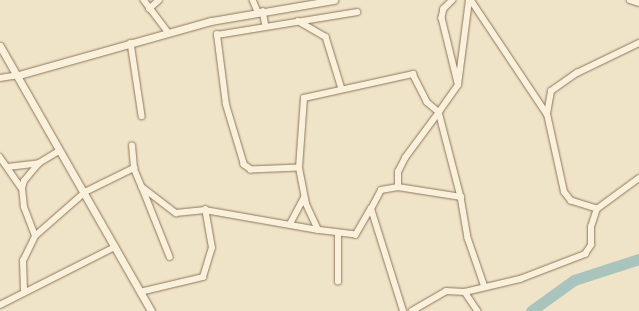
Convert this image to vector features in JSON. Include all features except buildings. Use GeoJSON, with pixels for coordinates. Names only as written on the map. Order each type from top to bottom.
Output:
{"type":"FeatureCollection","features":[{"type":"Feature","properties":{"kind":"street"},"geometry":{"type":"LineString","coordinates":[[144,0],[149,9],[168,32]]}},
{"type":"Feature","properties":{"kind":"street"},"geometry":{"type":"LineString","coordinates":[[149,9],[159,0]]}},
{"type":"Feature","properties":{"kind":"street"},"geometry":{"type":"LineString","coordinates":[[253,0],[261,12],[266,26]]}},
{"type":"Feature","properties":{"kind":"street"},"geometry":{"type":"LineString","coordinates":[[0,78],[19,75],[168,32],[261,12],[334,0]]}},
{"type":"Feature","properties":{"kind":"street"},"geometry":{"type":"LineString","coordinates":[[453,0],[444,9],[442,18],[458,85]]}},
{"type":"Feature","properties":{"kind":"street"},"geometry":{"type":"LineString","coordinates":[[398,188],[398,172],[405,158],[458,85],[470,0]]}},
{"type":"Feature","properties":{"kind":"street"},"geometry":{"type":"LineString","coordinates":[[470,0],[547,114],[564,192],[571,201],[597,209]]}},
{"type":"Feature","properties":{"kind":"street"},"geometry":{"type":"LineString","coordinates":[[630,0],[639,3]]}},
{"type":"Feature","properties":{"kind":"street"},"geometry":{"type":"LineString","coordinates":[[299,168],[246,169],[226,105],[217,35],[357,12]]}},
{"type":"Feature","properties":{"kind":"street"},"geometry":{"type":"LineString","coordinates":[[297,21],[326,37],[342,89]]}},
{"type":"Feature","properties":{"kind":"street"},"geometry":{"type":"LineString","coordinates":[[131,43],[142,116]]}},
{"type":"Feature","properties":{"kind":"street"},"geometry":{"type":"LineString","coordinates":[[547,114],[553,87],[639,43]]}},
{"type":"Feature","properties":{"kind":"street"},"geometry":{"type":"LineString","coordinates":[[0,46],[19,75],[59,151],[85,192],[151,311]]}},
{"type":"Feature","properties":{"kind":"street"},"geometry":{"type":"LineString","coordinates":[[318,230],[305,197],[299,168],[304,98],[413,74],[427,102],[439,112],[461,197],[468,238],[485,287]]}},
{"type":"Feature","properties":{"kind":"street"},"geometry":{"type":"LineString","coordinates":[[132,146],[134,168],[170,257]]}},
{"type":"Feature","properties":{"kind":"street"},"geometry":{"type":"LineString","coordinates":[[35,236],[24,207],[22,188],[24,181],[39,163],[59,151]]}},
{"type":"Feature","properties":{"kind":"street"},"geometry":{"type":"LineString","coordinates":[[1,161],[8,167],[22,188]]}},
{"type":"Feature","properties":{"kind":"street"},"geometry":{"type":"LineString","coordinates":[[8,167],[39,163]]}},
{"type":"Feature","properties":{"kind":"street"},"geometry":{"type":"LineString","coordinates":[[24,290],[23,261],[35,236],[85,192],[134,168]]}},
{"type":"Feature","properties":{"kind":"street"},"geometry":{"type":"LineString","coordinates":[[412,311],[446,291],[465,292],[543,272],[585,254],[591,245],[591,227],[597,209],[639,178]]}},
{"type":"Feature","properties":{"kind":"street"},"geometry":{"type":"LineString","coordinates":[[142,187],[176,213],[205,210],[290,224],[338,235],[360,232],[381,190],[398,188],[461,197]]}},
{"type":"Feature","properties":{"kind":"street"},"geometry":{"type":"LineString","coordinates":[[290,224],[305,197]]}},
{"type":"Feature","properties":{"kind":"street"},"geometry":{"type":"LineString","coordinates":[[371,209],[404,311]]}},
{"type":"Feature","properties":{"kind":"street"},"geometry":{"type":"LineString","coordinates":[[140,292],[204,277],[212,248],[205,210]]}},
{"type":"Feature","properties":{"kind":"street"},"geometry":{"type":"LineString","coordinates":[[338,235],[338,282]]}},
{"type":"Feature","properties":{"kind":"street"},"geometry":{"type":"LineString","coordinates":[[0,304],[24,290],[115,247]]}},
{"type":"Feature","properties":{"kind":"street"},"geometry":{"type":"LineString","coordinates":[[465,292],[478,311]]}},
{"type":"Feature","properties":{"kind":"waterway"},"geometry":{"type":"LineString","coordinates":[[531,311],[574,280],[639,259]]}}]}
